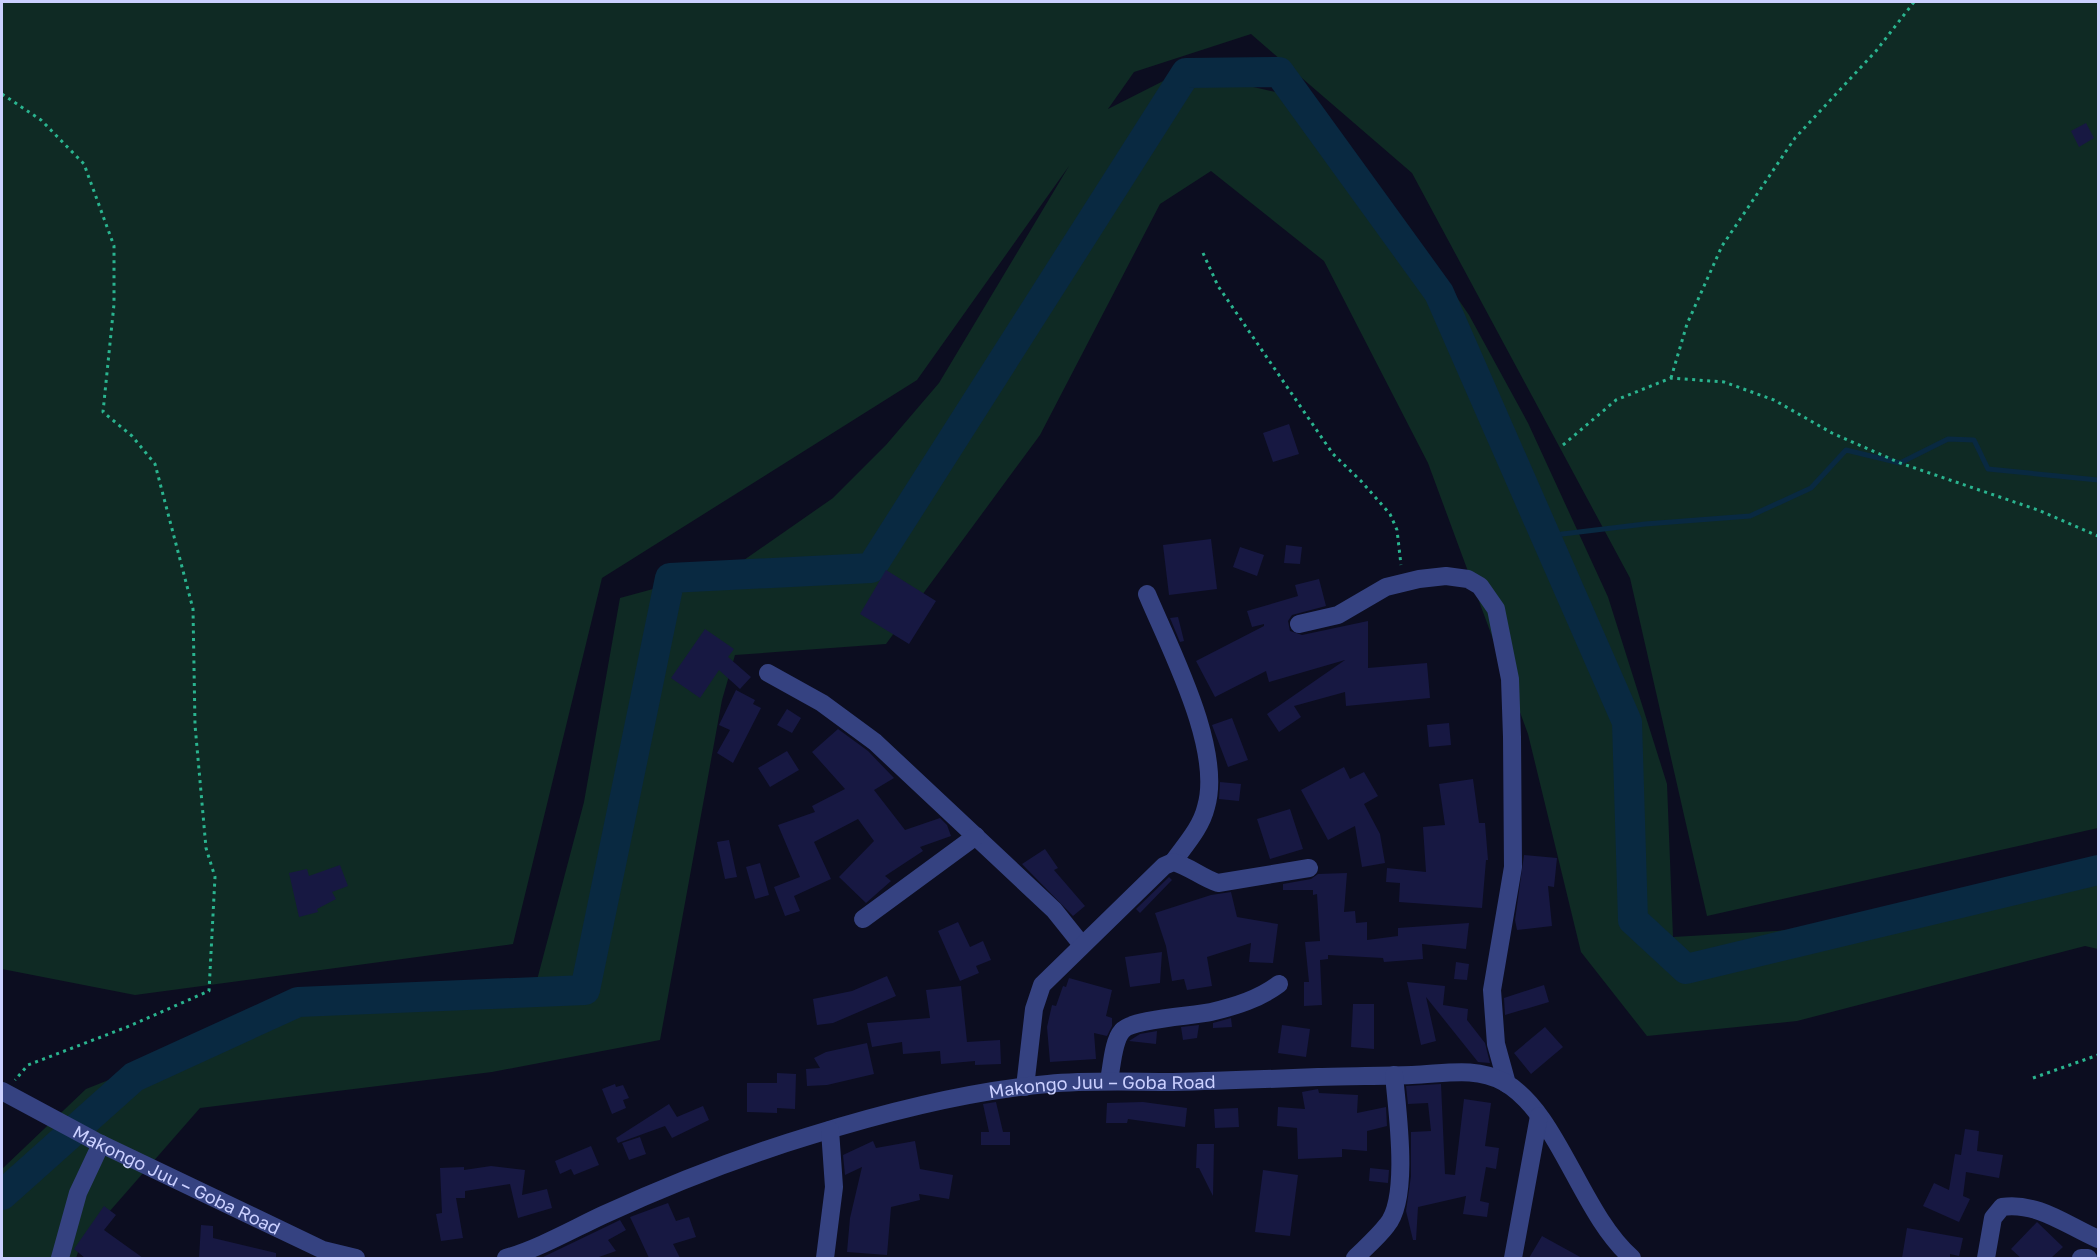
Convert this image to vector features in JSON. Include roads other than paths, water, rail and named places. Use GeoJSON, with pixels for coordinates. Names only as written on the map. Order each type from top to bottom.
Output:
{"type":"FeatureCollection","features":[{"type":"Feature","properties":{"kind":"street"},"geometry":{"type":"LineString","coordinates":[[1299,624],[1338,615],[1386,587],[1446,576],[1468,579],[1488,596],[1496,609],[1510,679],[1513,867],[1492,990],[1492,1018],[1496,1044],[1507,1084]]}},
{"type":"Feature","properties":{"kind":"street"},"geometry":{"type":"LineString","coordinates":[[1025,1087],[1034,1009],[1042,985],[1164,866],[1173,862],[1196,829],[1206,809],[1209,795],[1207,748],[1184,681],[1147,594]]}},
{"type":"Feature","properties":{"kind":"street"},"geometry":{"type":"LineString","coordinates":[[768,673],[822,703],[875,742],[1054,910],[1082,945]]}},
{"type":"Feature","properties":{"kind":"street"},"geometry":{"type":"LineString","coordinates":[[863,919],[976,836]]}},
{"type":"Feature","properties":{"kind":"street"},"geometry":{"type":"LineString","coordinates":[[1173,862],[1218,883],[1309,868]]}},
{"type":"Feature","properties":{"kind":"street"},"geometry":{"type":"LineString","coordinates":[[1109,1080],[1119,1034],[1127,1025],[1175,1019],[1239,1005],[1264,996],[1279,984]]}},
{"type":"Feature","properties":{"kind":"street","name":"Makongo Juu – Goba Road"},"geometry":{"type":"LineString","coordinates":[[506,1258],[527,1252],[605,1214],[830,1130],[908,1107],[1025,1087],[1109,1080],[1171,1082],[1459,1071],[1485,1074],[1507,1084],[1524,1098],[1539,1116],[1605,1229],[1632,1258]]}},
{"type":"Feature","properties":{"kind":"street"},"geometry":{"type":"LineString","coordinates":[[1355,1258],[1388,1224],[1396,1203],[1400,1175],[1394,1075]]}},
{"type":"Feature","properties":{"kind":"street","name":"Makongo Juu – Goba Road"},"geometry":{"type":"LineString","coordinates":[[3,1092],[48,1114],[98,1143],[323,1251],[356,1258]]}},
{"type":"Feature","properties":{"kind":"street"},"geometry":{"type":"LineString","coordinates":[[1513,1258],[1539,1116]]}},
{"type":"Feature","properties":{"kind":"street"},"geometry":{"type":"LineString","coordinates":[[825,1258],[834,1187],[830,1130]]}},
{"type":"Feature","properties":{"kind":"street"},"geometry":{"type":"LineString","coordinates":[[60,1258],[78,1193],[98,1143]]}},
{"type":"Feature","properties":{"kind":"street"},"geometry":{"type":"LineString","coordinates":[[1986,1258],[1993,1218],[2002,1207],[2019,1204],[2040,1210],[2098,1239]]}},
{"type":"Feature","properties":{"kind":"street"},"geometry":{"type":"LineString","coordinates":[[2081,1258],[2088,1258]]}},
{"type":"Feature","properties":{"kind":"waterway"},"geometry":{"type":"LineString","coordinates":[[2,1195],[134,1077],[298,1002],[585,990],[670,578],[871,568],[1186,73],[1279,72],[1439,293],[1627,722],[1633,920],[1686,969],[2098,870]]}},
{"type":"Feature","properties":{"kind":"waterway"},"geometry":{"type":"LineString","coordinates":[[1546,536],[1645,524],[1750,516],[1811,488],[1846,450],[1900,463],[1948,439],[1974,440],[1988,469],[2098,480]]}}]}
